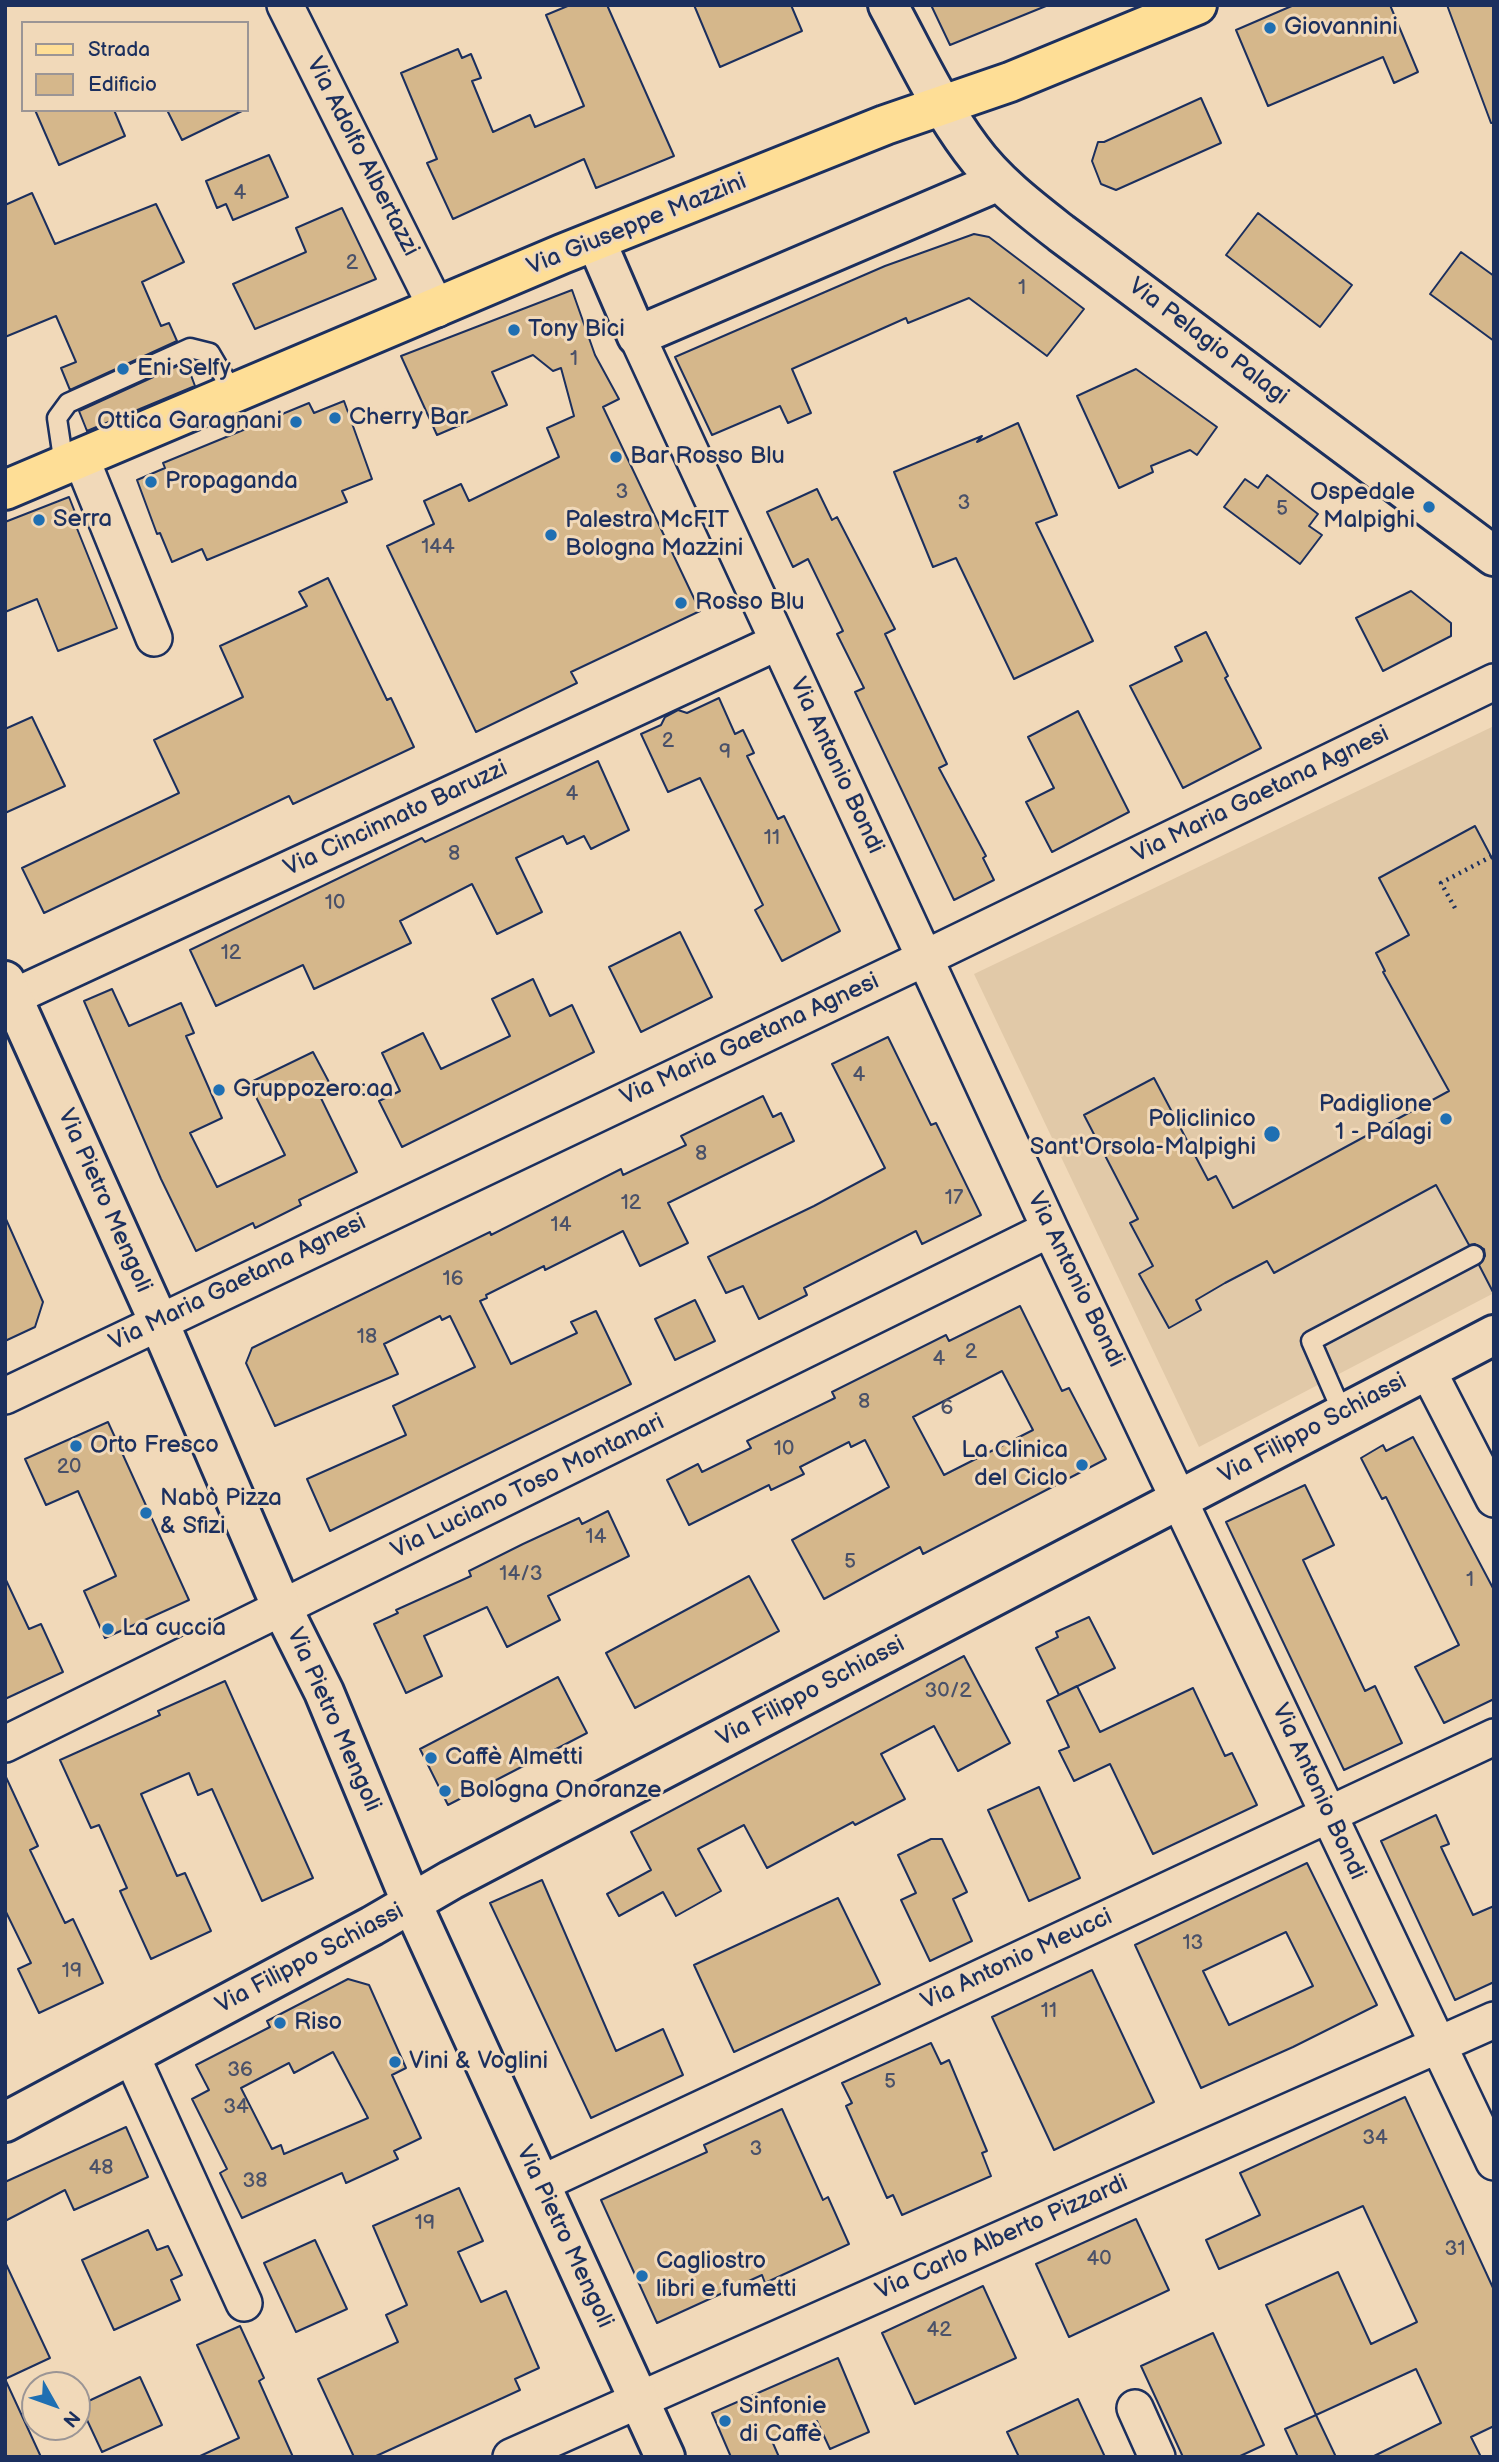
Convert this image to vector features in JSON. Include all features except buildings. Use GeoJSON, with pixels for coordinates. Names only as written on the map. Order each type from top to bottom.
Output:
{"type":"FeatureCollection","features":[{"type":"Feature","properties":{"kind":"main road","name":"Via Giuseppe Mazzini"},"geometry":{"type":"LineString","coordinates":[[5,491],[596,241],[885,125],[944,106],[1197,5]]}},
{"type":"Feature","properties":{"kind":"street","name":"Via Adolfo Albertazzi"},"geometry":{"type":"LineString","coordinates":[[285,5],[437,309]]}},
{"type":"Feature","properties":{"kind":"street","name":"Via Pelagio Palagi"},"geometry":{"type":"LineString","coordinates":[[888,5],[971,150],[999,181],[1061,233],[1494,556]]}},
{"type":"Feature","properties":{"kind":"street"},"geometry":{"type":"LineString","coordinates":[[637,336],[999,181]]}},
{"type":"Feature","properties":{"kind":"street","name":"Via Antonio Bondi"},"geometry":{"type":"LineString","coordinates":[[596,241],[637,336],[1049,1229],[1494,2162]]}},
{"type":"Feature","properties":{"kind":"street"},"geometry":{"type":"LineString","coordinates":[[73,462],[154,638]]}},
{"type":"Feature","properties":{"kind":"street","name":"Via Cincinnato Baruzzi"},"geometry":{"type":"LineString","coordinates":[[9,989],[778,642]]}},
{"type":"Feature","properties":{"kind":"street","name":"Via Maria Gaetana Agnesi"},"geometry":{"type":"LineString","coordinates":[[5,1396],[158,1320],[925,958],[1494,682]]}},
{"type":"Feature","properties":{"kind":"street","name":"Via Pietro Mengoli"},"geometry":{"type":"LineString","coordinates":[[9,989],[158,1320],[282,1608],[324,1692],[412,1904],[665,2457]]}},
{"type":"Feature","properties":{"kind":"street","name":"Via Luciano Toso Montanari"},"geometry":{"type":"LineString","coordinates":[[5,1744],[1049,1229]]}},
{"type":"Feature","properties":{"kind":"street","name":"Via Filippo Schiassi"},"geometry":{"type":"LineString","coordinates":[[5,2122],[412,1904],[451,1880],[1494,1335]]}},
{"type":"Feature","properties":{"kind":"street"},"geometry":{"type":"LineString","coordinates":[[1427,1369],[1494,1499]]}},
{"type":"Feature","properties":{"kind":"street","name":"Via Antonio Meucci"},"geometry":{"type":"LineString","coordinates":[[540,2184],[1494,1737]]}},
{"type":"Feature","properties":{"kind":"street","name":"Via Carlo Alberto Pizzardi"},"geometry":{"type":"LineString","coordinates":[[511,2457],[1494,2020]]}},
{"type":"Feature","properties":{"kind":"street"},"geometry":{"type":"LineString","coordinates":[[131,2055],[244,2303]]}},
{"type":"Feature","properties":{"kind":"street"},"geometry":{"type":"LineString","coordinates":[[1135,2408],[1157,2457]]}},
{"type":"Feature","properties":{"kind":"lane"},"geometry":{"type":"LineString","coordinates":[[73,462],[57,418],[68,403],[190,348],[210,352],[234,394]]}},
{"type":"Feature","properties":{"kind":"lane"},"geometry":{"type":"LineString","coordinates":[[1343,1414],[1311,1341],[1474,1255]]}},
{"type":"Feature","properties":{"kind":"path"},"geometry":{"type":"LineString","coordinates":[[1455,908],[1441,883],[1494,855]]}},
{"type":"Feature","properties":{"kind":"shaded area","name":"Policlinico Sant'Orsola-Malpighi"},"geometry":{"type":"Polygon","coordinates":[[[1494,726],[1494,1293],[1199,1447],[974,974],[1494,726]]]}},
{"type":"Feature","properties":{"kind":"place","name":"Giovannini"},"geometry":{"type":"Point","coordinates":[1270,28]}},
{"type":"Feature","properties":{"kind":"place","name":"Tony Bici"},"geometry":{"type":"Point","coordinates":[514,330]}},
{"type":"Feature","properties":{"kind":"place","name":"Eni Selfy"},"geometry":{"type":"Point","coordinates":[123,369]}},
{"type":"Feature","properties":{"kind":"place","name":"Cherry Bar"},"geometry":{"type":"Point","coordinates":[335,418]}},
{"type":"Feature","properties":{"kind":"place","name":"Ottica Garagnani"},"geometry":{"type":"Point","coordinates":[296,422]}},
{"type":"Feature","properties":{"kind":"place","name":"Bar Rosso Blu"},"geometry":{"type":"Point","coordinates":[616,457]}},
{"type":"Feature","properties":{"kind":"place","name":"Propaganda"},"geometry":{"type":"Point","coordinates":[151,482]}},
{"type":"Feature","properties":{"kind":"place","name":"Ospedale Malpighi"},"geometry":{"type":"Point","coordinates":[1429,507]}},
{"type":"Feature","properties":{"kind":"place","name":"Serra"},"geometry":{"type":"Point","coordinates":[39,520]}},
{"type":"Feature","properties":{"kind":"place","name":"Palestra McFIT Bologna Mazzini"},"geometry":{"type":"Point","coordinates":[551,535]}},
{"type":"Feature","properties":{"kind":"place","name":"Rosso Blu"},"geometry":{"type":"Point","coordinates":[681,603]}},
{"type":"Feature","properties":{"kind":"place","name":"Gruppozero:aa"},"geometry":{"type":"Point","coordinates":[219,1090]}},
{"type":"Feature","properties":{"kind":"place","name":"Padiglione 1 - Palagi"},"geometry":{"type":"Point","coordinates":[1446,1119]}},
{"type":"Feature","properties":{"kind":"place","name":"Policlinico Sant'Orsola-Malpighi"},"geometry":{"type":"Point","coordinates":[1272,1134]}},
{"type":"Feature","properties":{"kind":"place","name":"Orto Fresco"},"geometry":{"type":"Point","coordinates":[76,1446]}},
{"type":"Feature","properties":{"kind":"place","name":"La Clinica del Ciclo"},"geometry":{"type":"Point","coordinates":[1082,1465]}},
{"type":"Feature","properties":{"kind":"place","name":"Nabò Pizza & Sfizi"},"geometry":{"type":"Point","coordinates":[146,1513]}},
{"type":"Feature","properties":{"kind":"place","name":"La cuccia"},"geometry":{"type":"Point","coordinates":[108,1629]}},
{"type":"Feature","properties":{"kind":"place","name":"Caffè Almetti"},"geometry":{"type":"Point","coordinates":[431,1758]}},
{"type":"Feature","properties":{"kind":"place","name":"Bologna Onoranze"},"geometry":{"type":"Point","coordinates":[445,1791]}},
{"type":"Feature","properties":{"kind":"place","name":"Riso"},"geometry":{"type":"Point","coordinates":[280,2023]}},
{"type":"Feature","properties":{"kind":"place","name":"Vini & Voglini"},"geometry":{"type":"Point","coordinates":[395,2062]}},
{"type":"Feature","properties":{"kind":"place","name":"Cagliostro libri e fumetti"},"geometry":{"type":"Point","coordinates":[642,2276]}},
{"type":"Feature","properties":{"kind":"place","name":"Sinfonie di Caffè"},"geometry":{"type":"Point","coordinates":[725,2421]}}]}
